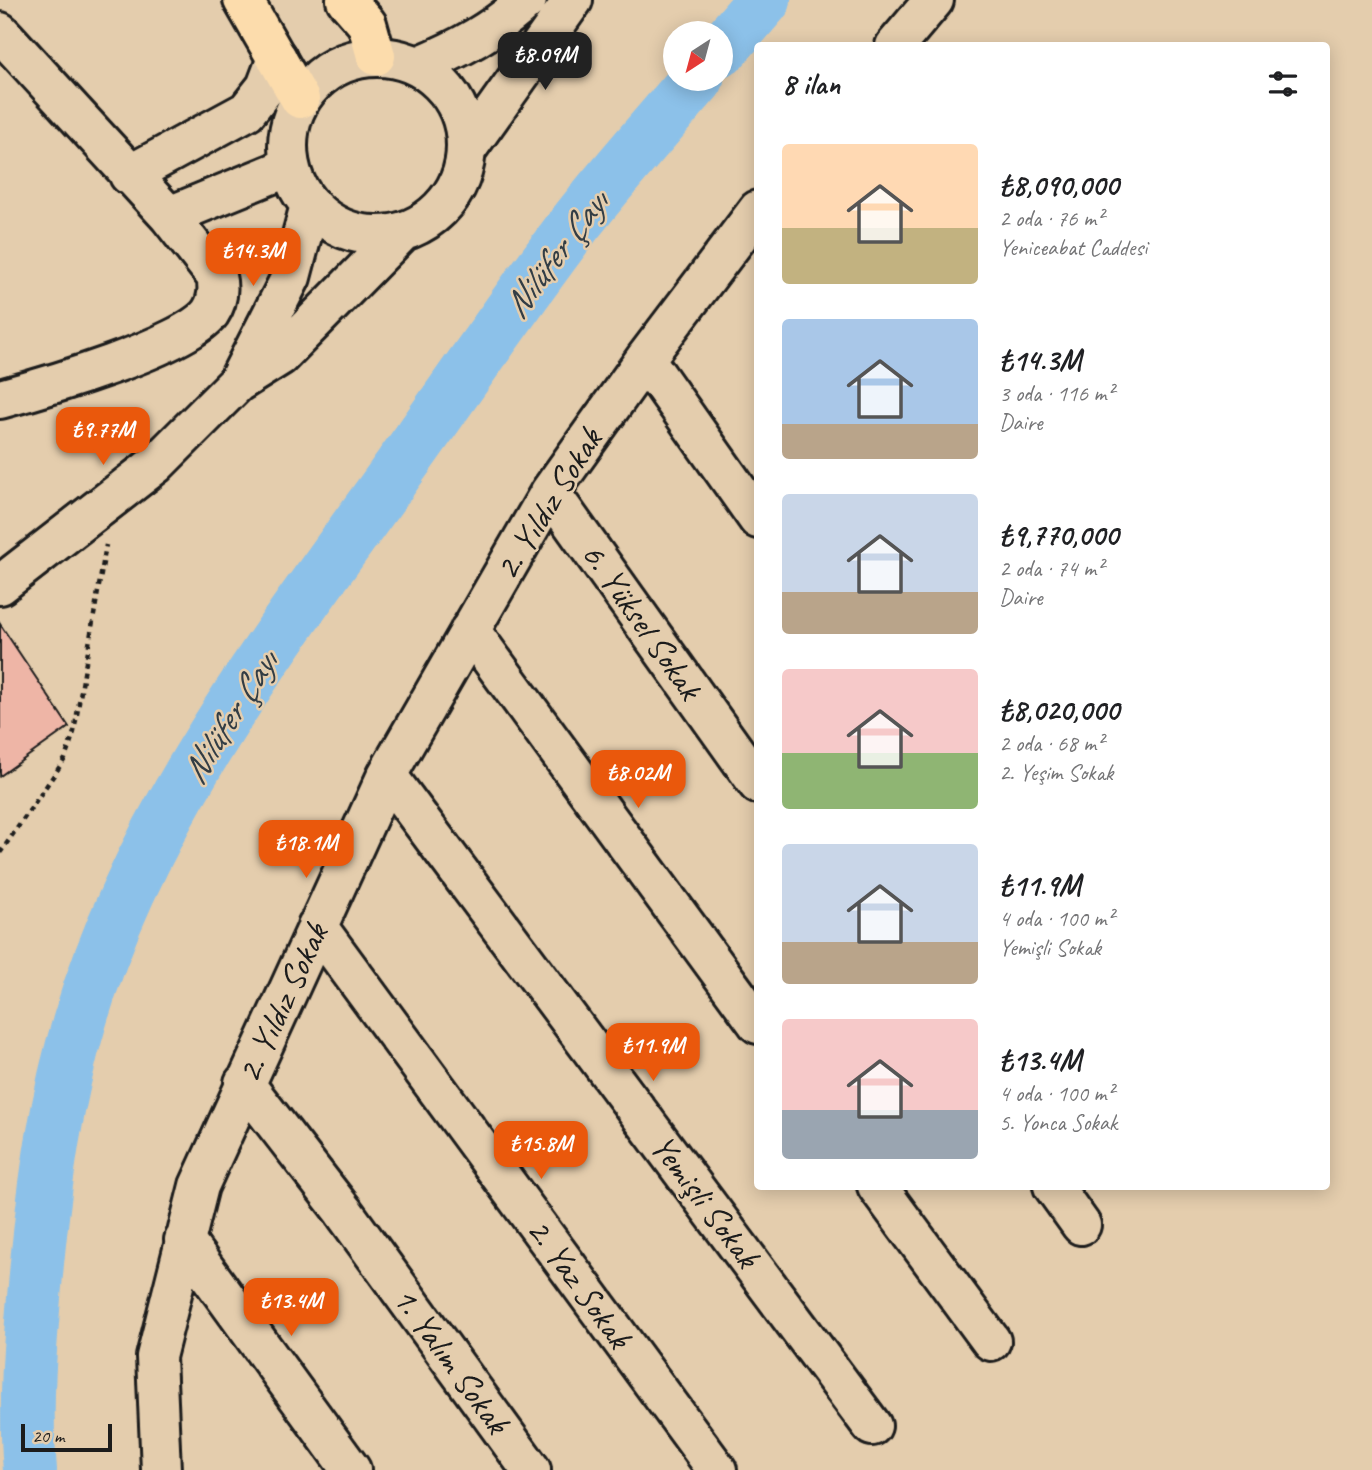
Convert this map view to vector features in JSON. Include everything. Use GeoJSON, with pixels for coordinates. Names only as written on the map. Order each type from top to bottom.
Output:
{"type":"FeatureCollection","features":[{"type":"Feature","properties":{"kind":"main road"},"geometry":{"type":"LineString","coordinates":[[243,0],[300,99]]}},
{"type":"Feature","properties":{"kind":"main road"},"geometry":{"type":"LineString","coordinates":[[346,0],[366,24],[376,56]]}},
{"type":"Feature","properties":{"kind":"street"},"geometry":{"type":"LineString","coordinates":[[418,66],[470,42],[493,28],[527,0]]}},
{"type":"Feature","properties":{"kind":"street"},"geometry":{"type":"LineString","coordinates":[[467,149],[573,0]]}},
{"type":"Feature","properties":{"kind":"street"},"geometry":{"type":"LineString","coordinates":[[898,42],[934,0]]}},
{"type":"Feature","properties":{"kind":"street"},"geometry":{"type":"LineString","coordinates":[[0,32],[169,216],[216,276],[217,297],[209,314],[180,336],[65,382],[0,399]]}},
{"type":"Feature","properties":{"kind":"street"},"geometry":{"type":"LineString","coordinates":[[394,57],[418,66],[439,81],[456,102],[465,126],[467,149],[464,171],[455,192],[441,210],[423,223],[402,232],[380,236],[354,232],[330,222],[310,205],[289,167],[290,122],[300,99],[316,80],[336,66],[360,58],[394,57]]}},
{"type":"Feature","properties":{"kind":"street"},"geometry":{"type":"LineString","coordinates":[[129,175],[247,111],[266,87],[277,58]]}},
{"type":"Feature","properties":{"kind":"street"},"geometry":{"type":"LineString","coordinates":[[169,216],[289,167]]}},
{"type":"Feature","properties":{"kind":"street"},"geometry":{"type":"LineString","coordinates":[[237,383],[291,277],[310,205]]}},
{"type":"Feature","properties":{"kind":"street","name":"2. Yıldız Sokak"},"geometry":{"type":"LineString","coordinates":[[160,1470],[156,1357],[199,1186],[387,775],[550,492],[645,359],[754,215]]}},
{"type":"Feature","properties":{"kind":"street"},"geometry":{"type":"LineString","coordinates":[[0,585],[156,464],[237,383],[280,356],[402,232]]}},
{"type":"Feature","properties":{"kind":"street"},"geometry":{"type":"LineString","coordinates":[[645,359],[754,513]]}},
{"type":"Feature","properties":{"kind":"street","name":"6. Yüksel Sokak"},"geometry":{"type":"LineString","coordinates":[[550,492],[754,778]]}},
{"type":"Feature","properties":{"kind":"street"},"geometry":{"type":"LineString","coordinates":[[470,630],[754,1019]]}},
{"type":"Feature","properties":{"kind":"street","name":"Yemişli Sokak"},"geometry":{"type":"LineString","coordinates":[[387,775],[872,1426]]}},
{"type":"Feature","properties":{"kind":"street","name":"2. Yaz Sokak"},"geometry":{"type":"LineString","coordinates":[[317,926],[717,1470]]}},
{"type":"Feature","properties":{"kind":"street","name":"1. Yalım Sokak"},"geometry":{"type":"LineString","coordinates":[[244,1083],[343,1211],[531,1470]]}},
{"type":"Feature","properties":{"kind":"street"},"geometry":{"type":"LineString","coordinates":[[880,1190],[991,1341]]}},
{"type":"Feature","properties":{"kind":"street"},"geometry":{"type":"LineString","coordinates":[[1056,1190],[1081,1225]]}},
{"type":"Feature","properties":{"kind":"street"},"geometry":{"type":"LineString","coordinates":[[184,1240],[351,1470]]}},
{"type":"Feature","properties":{"kind":"path"},"geometry":{"type":"LineString","coordinates":[[0,853],[65,759],[74,732],[115,496]]}},
{"type":"Feature","properties":{"kind":"building"},"geometry":{"type":"Polygon","coordinates":[[[0,624],[69,727],[0,776],[0,624]]]}},
{"type":"Feature","properties":{"kind":"waterway","name":"Nilüfer Çayı"},"geometry":{"type":"LineString","coordinates":[[733,36],[764,0]]}},
{"type":"Feature","properties":{"kind":"waterway","name":"Nilüfer Çayı"},"geometry":{"type":"LineString","coordinates":[[30,1470],[28,1392],[31,1341],[40,1232],[52,1141],[80,1020],[105,946],[136,875],[172,807],[253,674],[574,225],[687,91]]}}]}
